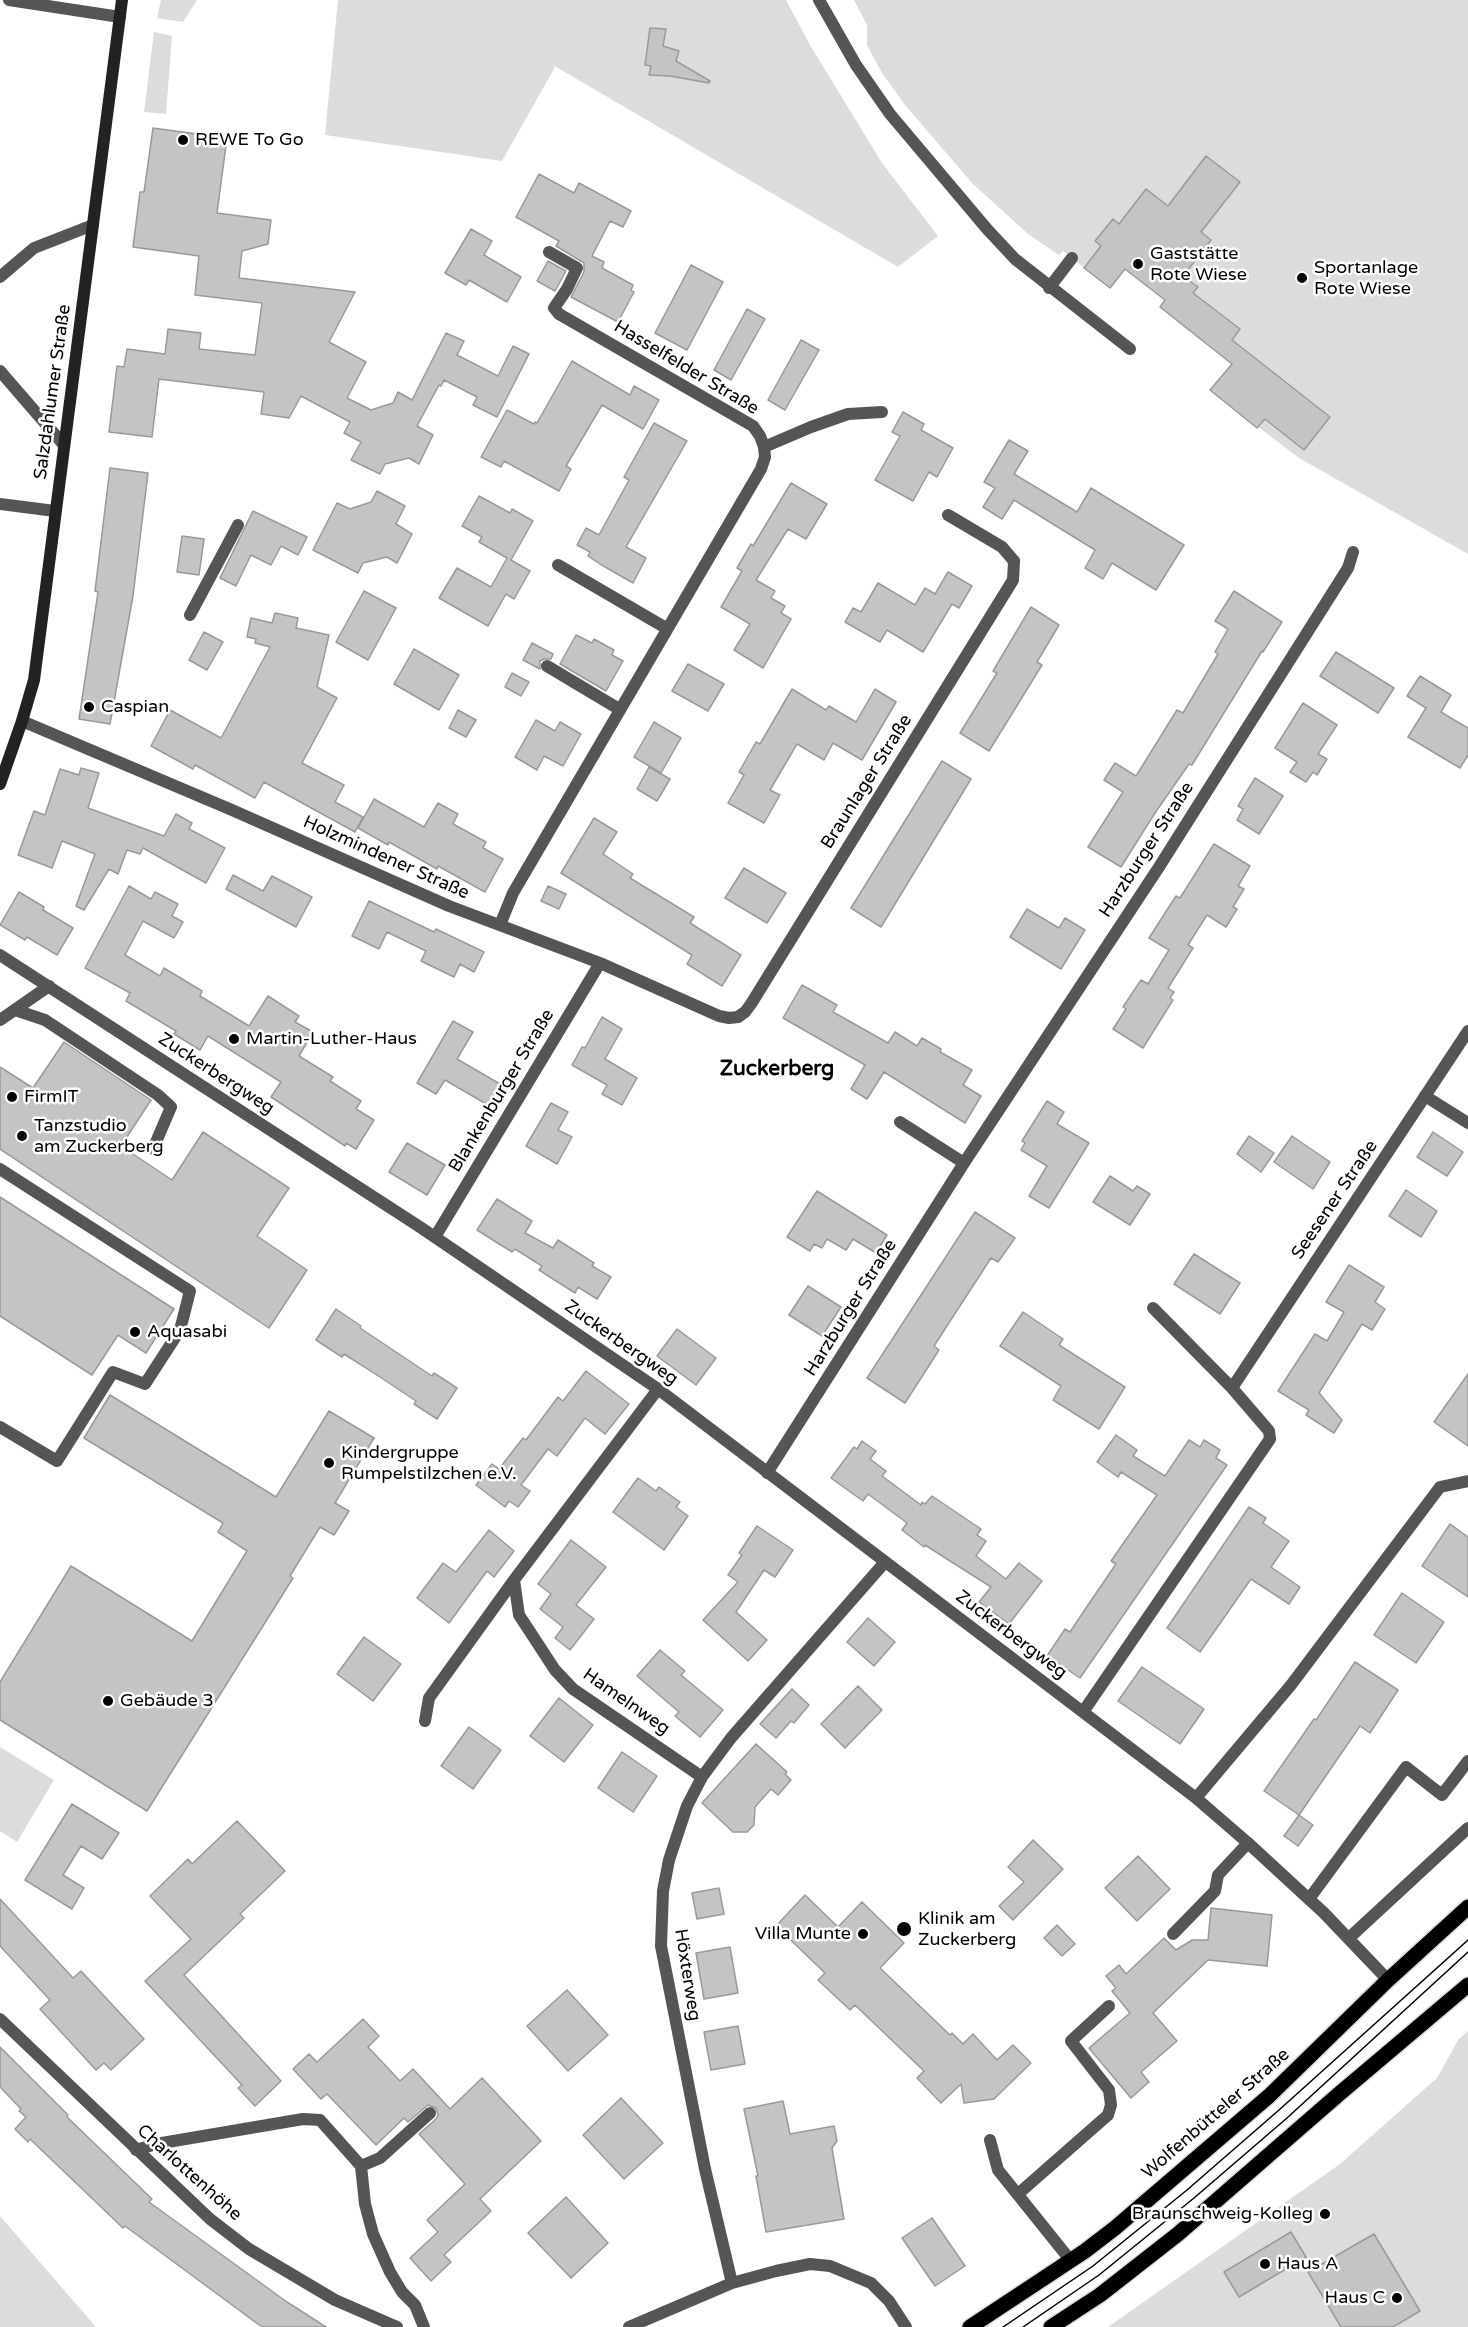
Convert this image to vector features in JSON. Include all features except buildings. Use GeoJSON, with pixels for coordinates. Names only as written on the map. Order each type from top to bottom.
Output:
{"type":"FeatureCollection","features":[{"type":"Feature","properties":{"kind":"main road","name":"Salzdahlumer Straße"},"geometry":{"type":"LineString","coordinates":[[0,784],[34,680],[122,0]]}},
{"type":"Feature","properties":{"kind":"main road","name":"Wolfenbütteler Straße"},"geometry":{"type":"LineString","coordinates":[[970,2327],[1071,2261],[1115,2228],[1269,2096],[1388,1980],[1468,1907]]}},
{"type":"Feature","properties":{"kind":"main road"},"geometry":{"type":"LineString","coordinates":[[1051,2327],[1100,2295],[1161,2247],[1468,1985]]}},
{"type":"Feature","properties":{"kind":"street"},"geometry":{"type":"LineString","coordinates":[[9,0],[120,18]]}},
{"type":"Feature","properties":{"kind":"street"},"geometry":{"type":"LineString","coordinates":[[819,0],[856,65],[890,114],[1015,259],[1130,350]]}},
{"type":"Feature","properties":{"kind":"street"},"geometry":{"type":"LineString","coordinates":[[0,277],[34,248],[93,225]]}},
{"type":"Feature","properties":{"kind":"street","name":"Hasselfelder Straße"},"geometry":{"type":"LineString","coordinates":[[549,252],[577,268],[554,308],[559,314],[753,426],[764,447]]}},
{"type":"Feature","properties":{"kind":"street"},"geometry":{"type":"LineString","coordinates":[[1049,288],[1072,258]]}},
{"type":"Feature","properties":{"kind":"street"},"geometry":{"type":"LineString","coordinates":[[0,371],[64,445]]}},
{"type":"Feature","properties":{"kind":"street"},"geometry":{"type":"LineString","coordinates":[[500,926],[513,893],[761,468],[765,457],[764,447],[849,414],[882,412]]}},
{"type":"Feature","properties":{"kind":"street"},"geometry":{"type":"LineString","coordinates":[[0,504],[55,511]]}},
{"type":"Feature","properties":{"kind":"street","name":"Braunlager Straße"},"geometry":{"type":"LineString","coordinates":[[738,1017],[751,1004],[1013,580],[1014,561],[1002,547],[948,515]]}},
{"type":"Feature","properties":{"kind":"street"},"geometry":{"type":"LineString","coordinates":[[190,615],[238,525]]}},
{"type":"Feature","properties":{"kind":"street","name":"Harzburger Straße"},"geometry":{"type":"LineString","coordinates":[[767,1473],[964,1163],[1159,867],[1348,568],[1353,552]]}},
{"type":"Feature","properties":{"kind":"street"},"geometry":{"type":"LineString","coordinates":[[558,565],[666,628]]}},
{"type":"Feature","properties":{"kind":"street"},"geometry":{"type":"LineString","coordinates":[[547,666],[619,709]]}},
{"type":"Feature","properties":{"kind":"street","name":"Holzmindener Straße"},"geometry":{"type":"LineString","coordinates":[[22,721],[449,906],[600,963],[719,1016],[738,1017]]}},
{"type":"Feature","properties":{"kind":"street","name":"Zuckerbergweg"},"geometry":{"type":"LineString","coordinates":[[0,955],[435,1237],[658,1389],[1196,1798],[1309,1899],[1388,1980]]}},
{"type":"Feature","properties":{"kind":"street","name":"Blankenburger Straße"},"geometry":{"type":"LineString","coordinates":[[435,1237],[600,963]]}},
{"type":"Feature","properties":{"kind":"street"},"geometry":{"type":"LineString","coordinates":[[0,1020],[49,986]]}},
{"type":"Feature","properties":{"kind":"street"},"geometry":{"type":"LineString","coordinates":[[15,1010],[45,1020],[159,1095],[171,1107],[153,1149]]}},
{"type":"Feature","properties":{"kind":"street","name":"Seesener Straße"},"geometry":{"type":"LineString","coordinates":[[1232,1388],[1468,1031]]}},
{"type":"Feature","properties":{"kind":"street"},"geometry":{"type":"LineString","coordinates":[[1425,1096],[1468,1123]]}},
{"type":"Feature","properties":{"kind":"street"},"geometry":{"type":"LineString","coordinates":[[900,1122],[964,1163]]}},
{"type":"Feature","properties":{"kind":"street"},"geometry":{"type":"LineString","coordinates":[[0,1169],[190,1291],[180,1330],[145,1384],[113,1372],[57,1461],[0,1427]]}},
{"type":"Feature","properties":{"kind":"street"},"geometry":{"type":"LineString","coordinates":[[1083,1712],[1270,1439],[1269,1431],[1232,1388],[1154,1308]]}},
{"type":"Feature","properties":{"kind":"street"},"geometry":{"type":"LineString","coordinates":[[425,1721],[429,1698],[514,1580],[658,1389]]}},
{"type":"Feature","properties":{"kind":"street"},"geometry":{"type":"LineString","coordinates":[[1196,1798],[1292,1685],[1440,1487],[1468,1481]]}},
{"type":"Feature","properties":{"kind":"street","name":"Höxterweg"},"geometry":{"type":"LineString","coordinates":[[732,2283],[705,2169],[662,1946],[663,1891],[669,1860],[687,1806],[702,1777],[731,1738],[885,1562]]}},
{"type":"Feature","properties":{"kind":"street","name":"Hamelnweg"},"geometry":{"type":"LineString","coordinates":[[514,1580],[519,1615],[555,1670],[573,1689],[702,1777]]}},
{"type":"Feature","properties":{"kind":"street"},"geometry":{"type":"LineString","coordinates":[[1309,1899],[1406,1767],[1442,1796],[1468,1761]]}},
{"type":"Feature","properties":{"kind":"street"},"geometry":{"type":"LineString","coordinates":[[1349,1938],[1468,1828]]}},
{"type":"Feature","properties":{"kind":"street"},"geometry":{"type":"LineString","coordinates":[[1173,1934],[1215,1891],[1218,1875],[1248,1843]]}},
{"type":"Feature","properties":{"kind":"street"},"geometry":{"type":"LineString","coordinates":[[1018,2194],[1108,2115],[1111,2105],[1109,2090],[1071,2042],[1109,2007]]}},
{"type":"Feature","properties":{"kind":"street","name":"Charlottenhöhe"},"geometry":{"type":"LineString","coordinates":[[0,2019],[210,2219],[249,2249],[335,2300],[377,2324],[397,2327]]}},
{"type":"Feature","properties":{"kind":"street"},"geometry":{"type":"LineString","coordinates":[[361,2166],[380,2158],[430,2113]]}},
{"type":"Feature","properties":{"kind":"street"},"geometry":{"type":"LineString","coordinates":[[136,2150],[156,2144],[303,2119],[320,2120],[361,2166],[365,2204],[373,2234],[396,2282],[415,2305],[424,2327]]}},
{"type":"Feature","properties":{"kind":"street"},"geometry":{"type":"LineString","coordinates":[[990,2140],[998,2170],[1071,2261]]}},
{"type":"Feature","properties":{"kind":"street"},"geometry":{"type":"LineString","coordinates":[[629,2327],[732,2283],[810,2264],[830,2266],[871,2283],[889,2301],[906,2327]]}},
{"type":"Feature","properties":{"kind":"shaded area"},"geometry":{"type":"Polygon","coordinates":[[[161,0],[197,0],[183,22],[157,18],[161,0]]]}},
{"type":"Feature","properties":{"kind":"shaded area"},"geometry":{"type":"Polygon","coordinates":[[[338,0],[786,0],[810,45],[882,163],[938,236],[898,267],[551,64],[555,67],[502,161],[325,135],[338,0]]]}},
{"type":"Feature","properties":{"kind":"shaded area","name":"Sportanlage Rote Wiese"},"geometry":{"type":"Polygon","coordinates":[[[854,0],[1468,0],[1468,554],[1299,458],[1210,390],[1232,364],[1160,307],[1165,300],[1125,269],[1110,288],[1063,251],[1059,255],[1028,234],[973,184],[905,105],[882,73],[867,45],[867,25],[854,0]]]}},
{"type":"Feature","properties":{"kind":"shaded area"},"geometry":{"type":"Polygon","coordinates":[[[154,32],[172,36],[166,114],[144,112],[154,32]]]}},
{"type":"Feature","properties":{"kind":"shaded area"},"geometry":{"type":"Polygon","coordinates":[[[0,1747],[54,1780],[17,1842],[0,1831],[0,1747]]]}},
{"type":"Feature","properties":{"kind":"shaded area","name":"Braunschweig-Kolleg"},"geometry":{"type":"Polygon","coordinates":[[[1468,2031],[1468,2327],[1108,2327],[1340,2164],[1437,2078],[1458,2040],[1468,2031]]]}},
{"type":"Feature","properties":{"kind":"shaded area"},"geometry":{"type":"Polygon","coordinates":[[[0,2216],[96,2327],[0,2327],[0,2216]]]}},
{"type":"Feature","properties":{"kind":"tram line"},"geometry":{"type":"LineString","coordinates":[[1003,2327],[1093,2266],[1187,2190],[1468,1940]]}},
{"type":"Feature","properties":{"kind":"tram line"},"geometry":{"type":"LineString","coordinates":[[1023,2327],[1099,2275],[1194,2198],[1287,2118],[1468,1952]]}},
{"type":"Feature","properties":{"kind":"place","name":"REWE To Go"},"geometry":{"type":"Point","coordinates":[183,140]}},
{"type":"Feature","properties":{"kind":"place","name":"Gaststätte Rote Wiese"},"geometry":{"type":"Point","coordinates":[1138,264]}},
{"type":"Feature","properties":{"kind":"place","name":"Sportanlage Rote Wiese"},"geometry":{"type":"Point","coordinates":[1302,278]}},
{"type":"Feature","properties":{"kind":"place","name":"Caspian"},"geometry":{"type":"Point","coordinates":[89,707]}},
{"type":"Feature","properties":{"kind":"place","name":"Martin-Luther-Haus"},"geometry":{"type":"Point","coordinates":[234,1039]}},
{"type":"Feature","properties":{"kind":"place","name":"FirmIT"},"geometry":{"type":"Point","coordinates":[12,1097]}},
{"type":"Feature","properties":{"kind":"place","name":"Tanzstudio am Zuckerberg"},"geometry":{"type":"Point","coordinates":[22,1136]}},
{"type":"Feature","properties":{"kind":"place","name":"Aquasabi"},"geometry":{"type":"Point","coordinates":[135,1332]}},
{"type":"Feature","properties":{"kind":"place","name":"Kindergruppe Rumpelstilzchen e.V."},"geometry":{"type":"Point","coordinates":[329,1463]}},
{"type":"Feature","properties":{"kind":"place","name":"Gebäude 3"},"geometry":{"type":"Point","coordinates":[108,1701]}},
{"type":"Feature","properties":{"kind":"place","name":"Klinik am Zuckerberg"},"geometry":{"type":"Point","coordinates":[904,1929]}},
{"type":"Feature","properties":{"kind":"place","name":"Villa Munte"},"geometry":{"type":"Point","coordinates":[863,1934]}},
{"type":"Feature","properties":{"kind":"place","name":"Braunschweig-Kolleg"},"geometry":{"type":"Point","coordinates":[1325,2214]}},
{"type":"Feature","properties":{"kind":"place","name":"Haus A"},"geometry":{"type":"Point","coordinates":[1265,2264]}},
{"type":"Feature","properties":{"kind":"place","name":"Haus C"},"geometry":{"type":"Point","coordinates":[1397,2298]}},
{"type":"Feature","properties":{"kind":"district","name":"Zuckerberg"},"geometry":{"type":"Point","coordinates":[777,1069]}}]}
